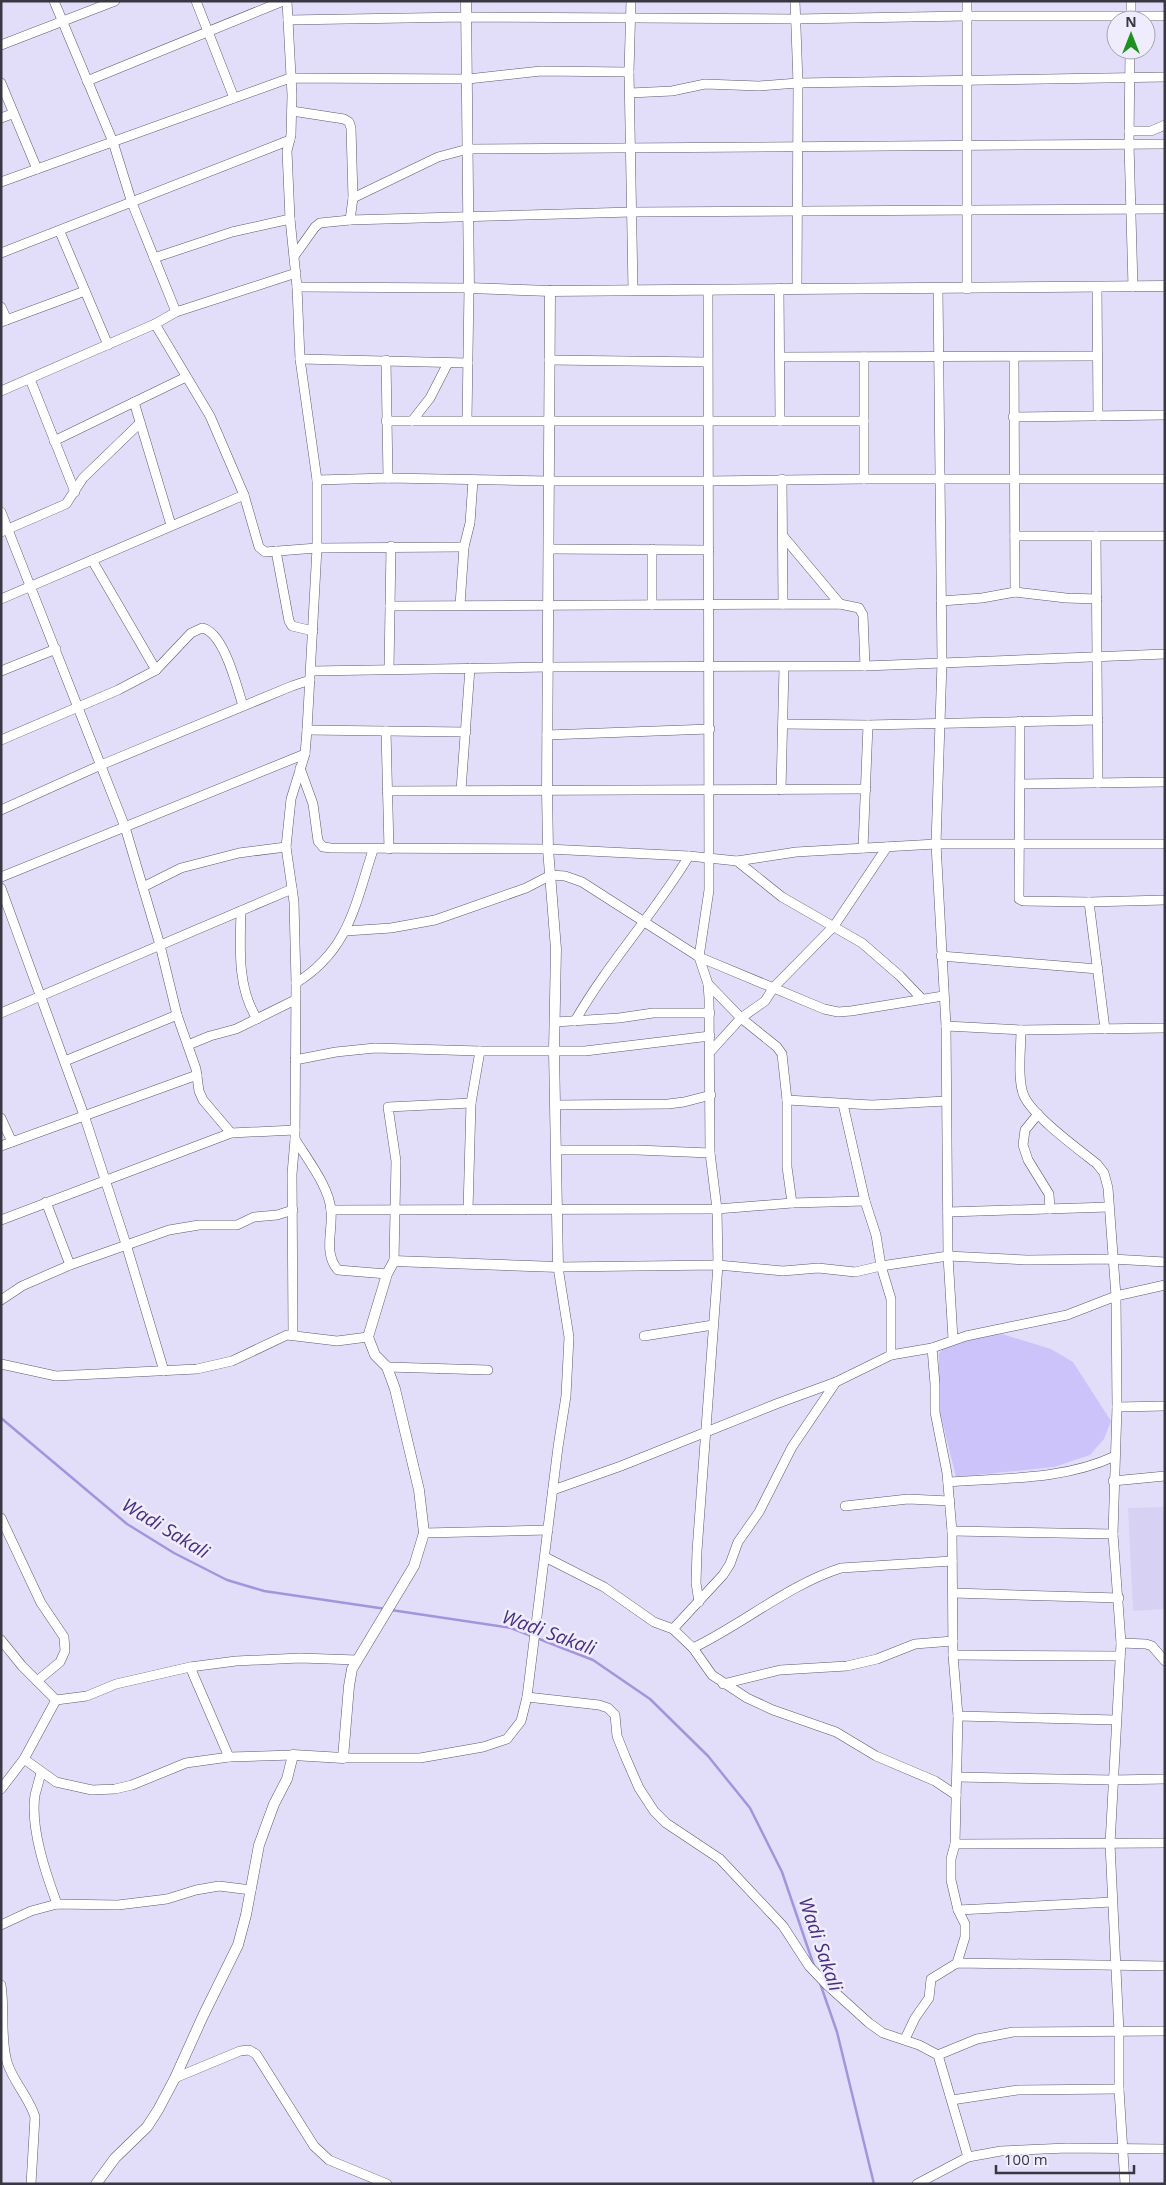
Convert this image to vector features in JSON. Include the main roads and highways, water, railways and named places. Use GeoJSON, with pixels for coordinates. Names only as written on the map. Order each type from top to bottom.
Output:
{"type":"FeatureCollection","features":[{"type":"Feature","properties":{"kind":"waterway","name":"Wadi Sakali"},"geometry":{"type":"LineString","coordinates":[[1,1418],[127,1524],[174,1553],[227,1580],[264,1591],[386,1609]]}},
{"type":"Feature","properties":{"kind":"waterway","name":"Wadi Sakali"},"geometry":{"type":"LineString","coordinates":[[391,1610],[511,1628],[593,1660],[650,1699],[708,1756],[750,1808],[782,1872],[814,1966]]}},
{"type":"Feature","properties":{"kind":"waterway","name":"Wadi Sakali"},"geometry":{"type":"LineString","coordinates":[[820,1983],[837,2032],[874,2184]]}}]}
